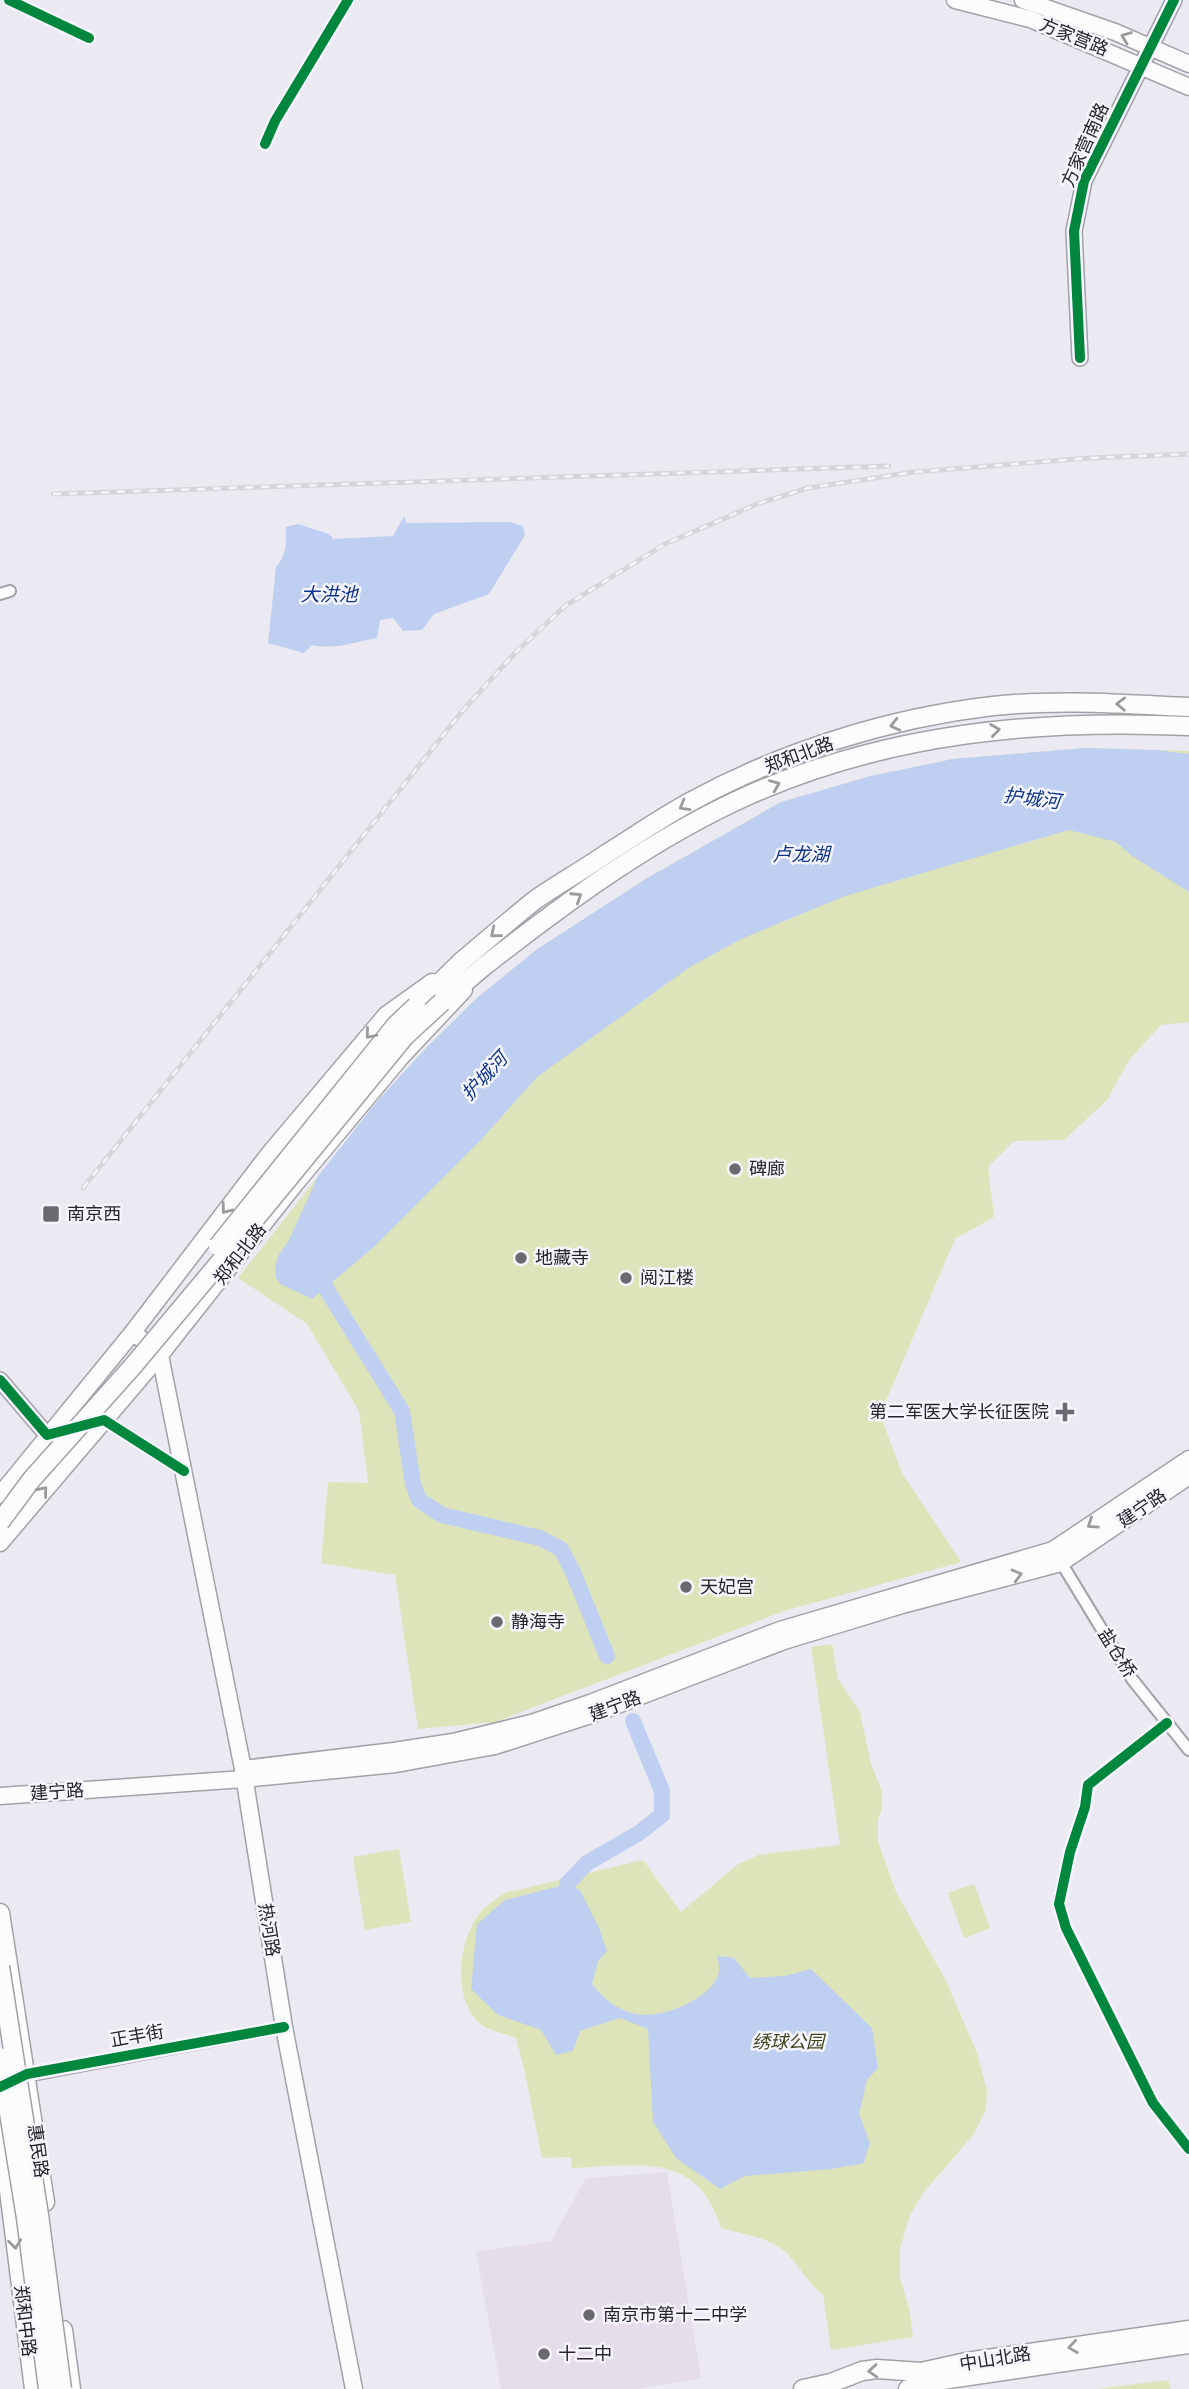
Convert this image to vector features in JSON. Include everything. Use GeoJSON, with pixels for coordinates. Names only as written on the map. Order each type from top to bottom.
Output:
{"type":"FeatureCollection","features":[{"type":"Feature","properties":{"kind":"main road","name":"方家营路"},"geometry":{"type":"LineString","coordinates":[[955,0],[1030,19],[1189,87]]}},
{"type":"Feature","properties":{"kind":"main road","name":"方家营路"},"geometry":{"type":"LineString","coordinates":[[1023,0],[1151,46],[1189,64]]}},
{"type":"Feature","properties":{"kind":"main road","name":"郑和北路"},"geometry":{"type":"LineString","coordinates":[[0,1495],[133,1332],[269,1154],[386,1015],[462,961],[536,900],[655,823],[738,778],[800,752],[870,731],[937,715],[995,706],[1069,703],[1189,707]]}},
{"type":"Feature","properties":{"kind":"main road","name":"郑和北路"},"geometry":{"type":"LineString","coordinates":[[0,1522],[32,1479],[133,1366],[215,1268],[404,1035],[483,967],[548,917],[663,840],[749,795],[807,772],[873,752],[997,729],[1105,723],[1189,726]]}},
{"type":"Feature","properties":{"kind":"main road","name":"郑和北路"},"geometry":{"type":"LineString","coordinates":[[0,1505],[130,1356],[396,1025],[462,961]]}},
{"type":"Feature","properties":{"kind":"main road","name":"郑和北路"},"geometry":{"type":"LineString","coordinates":[[0,1543],[160,1355],[304,1173],[401,1057],[450,1007],[483,967]]}},
{"type":"Feature","properties":{"kind":"main road"},"geometry":{"type":"LineString","coordinates":[[133,1332],[160,1355]]}},
{"type":"Feature","properties":{"kind":"main road","name":"热河路"},"geometry":{"type":"LineString","coordinates":[[160,1355],[244,1774],[284,2026],[354,2389]]}},
{"type":"Feature","properties":{"kind":"main road","name":"建宁路"},"geometry":{"type":"LineString","coordinates":[[1057,1557],[1189,1458]]}},
{"type":"Feature","properties":{"kind":"main road","name":"建宁路"},"geometry":{"type":"LineString","coordinates":[[0,1796],[244,1774],[396,1764],[495,1746],[594,1714],[784,1640],[1057,1557],[1189,1476]]}},
{"type":"Feature","properties":{"kind":"main road","name":"惠民路"},"geometry":{"type":"LineString","coordinates":[[0,1913],[27,2074],[71,2389]]}},
{"type":"Feature","properties":{"kind":"main road"},"geometry":{"type":"LineString","coordinates":[[0,1967],[39,2216],[62,2389]]}},
{"type":"Feature","properties":{"kind":"main road"},"geometry":{"type":"LineString","coordinates":[[0,2057],[26,2218],[48,2389]]}},
{"type":"Feature","properties":{"kind":"main road","name":"郑和中路"},"geometry":{"type":"LineString","coordinates":[[0,2127],[33,2389]]}},
{"type":"Feature","properties":{"kind":"main road","name":"中山北路"},"geometry":{"type":"LineString","coordinates":[[803,2389],[831,2383],[863,2371],[877,2369],[921,2372],[966,2362],[1189,2330]]}},
{"type":"Feature","properties":{"kind":"main road","name":"中山北路"},"geometry":{"type":"LineString","coordinates":[[908,2389],[942,2380],[1189,2344]]}},
{"type":"Feature","properties":{"kind":"street"},"geometry":{"type":"LineString","coordinates":[[9,0],[89,38]]}},
{"type":"Feature","properties":{"kind":"street"},"geometry":{"type":"LineString","coordinates":[[265,144],[275,121],[348,0]]}},
{"type":"Feature","properties":{"kind":"street","name":"方家营南路"},"geometry":{"type":"LineString","coordinates":[[1080,358],[1074,231],[1077,206],[1084,181],[1174,0]]}},
{"type":"Feature","properties":{"kind":"street"},"geometry":{"type":"LineString","coordinates":[[0,1380],[47,1435],[104,1420],[184,1471]]}},
{"type":"Feature","properties":{"kind":"street","name":"盐仓桥"},"geometry":{"type":"LineString","coordinates":[[1057,1557],[1132,1679],[1189,1750]]}},
{"type":"Feature","properties":{"kind":"street"},"geometry":{"type":"LineString","coordinates":[[1167,1723],[1088,1785],[1086,1807],[1070,1852],[1059,1903],[1066,1928],[1153,2104],[1189,2149]]}},
{"type":"Feature","properties":{"kind":"street","name":"正丰街"},"geometry":{"type":"LineString","coordinates":[[0,2088],[27,2074],[284,2026]]}},
{"type":"Feature","properties":{"kind":"shaded area","name":"南京市第十二中学"},"geometry":{"type":"Polygon","coordinates":[[[667,2172],[701,2378],[639,2389],[501,2389],[476,2252],[551,2241],[586,2178],[667,2172]]]}},
{"type":"Feature","properties":{"kind":"green space"},"geometry":{"type":"Polygon","coordinates":[[[1086,748],[1189,751],[1189,1022],[1161,1025],[1129,1060],[1107,1100],[1064,1140],[1014,1141],[988,1167],[994,1217],[955,1239],[880,1415],[902,1473],[961,1562],[784,1611],[495,1722],[418,1729],[395,1575],[321,1563],[328,1482],[368,1483],[359,1411],[307,1324],[238,1278],[379,1099],[427,1047],[477,998],[536,950],[644,880],[781,802],[871,776],[953,759],[1086,748]]]}},
{"type":"Feature","properties":{"kind":"green space","name":"绣球公园"},"geometry":{"type":"Polygon","coordinates":[[[832,1644],[838,1679],[860,1712],[871,1764],[882,1791],[878,1842],[896,1892],[945,1979],[977,2053],[987,2091],[986,2109],[974,2134],[923,2193],[910,2215],[900,2248],[900,2277],[910,2312],[913,2337],[831,2350],[823,2295],[777,2246],[721,2228],[710,2203],[697,2185],[681,2174],[642,2166],[572,2168],[571,2157],[542,2158],[516,2038],[485,2027],[475,2018],[467,2006],[461,1978],[464,1948],[474,1922],[484,1909],[505,1893],[643,1860],[681,1912],[737,1865],[758,1855],[840,1845],[811,1647],[832,1644]]]}},
{"type":"Feature","properties":{"kind":"green space"},"geometry":{"type":"Polygon","coordinates":[[[399,1849],[411,1922],[365,1930],[353,1857],[399,1849]]]}},
{"type":"Feature","properties":{"kind":"green space"},"geometry":{"type":"Polygon","coordinates":[[[974,1884],[990,1928],[964,1938],[948,1893],[974,1884]]]}},
{"type":"Feature","properties":{"kind":"green space"},"geometry":{"type":"Polygon","coordinates":[[[1168,2380],[1171,2389],[1097,2389],[1168,2380]]]}},
{"type":"Feature","properties":{"kind":"water","name":"大洪池"},"geometry":{"type":"Polygon","coordinates":[[[404,516],[406,523],[509,522],[523,526],[525,535],[489,594],[434,614],[422,630],[403,631],[393,618],[380,620],[377,638],[345,645],[312,645],[304,653],[268,643],[276,567],[284,553],[286,527],[298,524],[329,534],[333,539],[393,536],[404,516]]]}},
{"type":"Feature","properties":{"kind":"water","name":"卢龙湖"},"geometry":{"type":"Polygon","coordinates":[[[1086,748],[1157,750],[1189,754],[1189,892],[1132,856],[1116,842],[1069,830],[845,896],[741,939],[690,967],[537,1077],[480,1141],[375,1246],[312,1299],[280,1284],[276,1278],[278,1256],[289,1240],[318,1176],[379,1099],[477,998],[536,950],[644,880],[781,802],[871,776],[953,759],[1086,748]]]}},
{"type":"Feature","properties":{"kind":"water"},"geometry":{"type":"Polygon","coordinates":[[[567,1884],[580,1890],[607,1951],[598,1961],[592,1984],[611,2003],[629,2012],[658,2014],[697,1998],[715,1982],[719,1970],[717,1956],[734,1958],[750,1978],[784,1976],[811,1969],[872,2028],[878,2068],[867,2080],[859,2114],[870,2143],[864,2163],[832,2169],[745,2176],[720,2189],[676,2158],[653,2122],[648,2029],[620,2018],[580,2031],[573,2051],[556,2055],[541,2030],[498,2015],[471,1989],[477,1924],[505,1900],[567,1884]]]}},
{"type":"Feature","properties":{"kind":"waterway","name":"护城河"},"geometry":{"type":"LineString","coordinates":[[317,1270],[402,1411],[413,1484],[419,1500],[442,1515],[540,1538],[561,1549],[607,1656]]}},
{"type":"Feature","properties":{"kind":"waterway"},"geometry":{"type":"LineString","coordinates":[[567,1884],[587,1863],[639,1833],[662,1815],[662,1791],[633,1721]]}},
{"type":"Feature","properties":{"kind":"railway"},"geometry":{"type":"LineString","coordinates":[[83,1188],[464,709],[516,652],[565,606],[665,544],[757,504],[808,488],[914,472],[1089,458],[1189,454]]}},
{"type":"Feature","properties":{"kind":"railway"},"geometry":{"type":"LineString","coordinates":[[53,494],[889,466]]}},
{"type":"Feature","properties":{"kind":"cycle path"},"geometry":{"type":"LineString","coordinates":[[9,0],[89,38]]}},
{"type":"Feature","properties":{"kind":"cycle path"},"geometry":{"type":"LineString","coordinates":[[265,144],[275,121],[348,0]]}},
{"type":"Feature","properties":{"kind":"cycle path"},"geometry":{"type":"LineString","coordinates":[[1080,358],[1074,231],[1084,181],[1174,0]]}},
{"type":"Feature","properties":{"kind":"cycle path"},"geometry":{"type":"LineString","coordinates":[[0,1380],[47,1435],[104,1420],[184,1471]]}},
{"type":"Feature","properties":{"kind":"cycle path"},"geometry":{"type":"LineString","coordinates":[[1167,1723],[1088,1785],[1085,1807],[1070,1852],[1059,1904],[1066,1928],[1153,2103],[1189,2149]]}},
{"type":"Feature","properties":{"kind":"cycle path"},"geometry":{"type":"LineString","coordinates":[[0,2087],[27,2074],[284,2027]]}},
{"type":"Feature","properties":{"kind":"place","name":"碑廊"},"geometry":{"type":"Point","coordinates":[735,1169]}},
{"type":"Feature","properties":{"kind":"place","name":"南京西"},"geometry":{"type":"Point","coordinates":[51,1214]}},
{"type":"Feature","properties":{"kind":"place","name":"地藏寺"},"geometry":{"type":"Point","coordinates":[521,1258]}},
{"type":"Feature","properties":{"kind":"place","name":"阅江楼"},"geometry":{"type":"Point","coordinates":[626,1278]}},
{"type":"Feature","properties":{"kind":"place","name":"第二军医大学长征医院"},"geometry":{"type":"Point","coordinates":[1065,1412]}},
{"type":"Feature","properties":{"kind":"place","name":"天妃宫"},"geometry":{"type":"Point","coordinates":[686,1587]}},
{"type":"Feature","properties":{"kind":"place","name":"静海寺"},"geometry":{"type":"Point","coordinates":[497,1622]}},
{"type":"Feature","properties":{"kind":"place","name":"南京市第十二中学"},"geometry":{"type":"Point","coordinates":[589,2315]}},
{"type":"Feature","properties":{"kind":"place","name":"十二中"},"geometry":{"type":"Point","coordinates":[544,2354]}}]}
